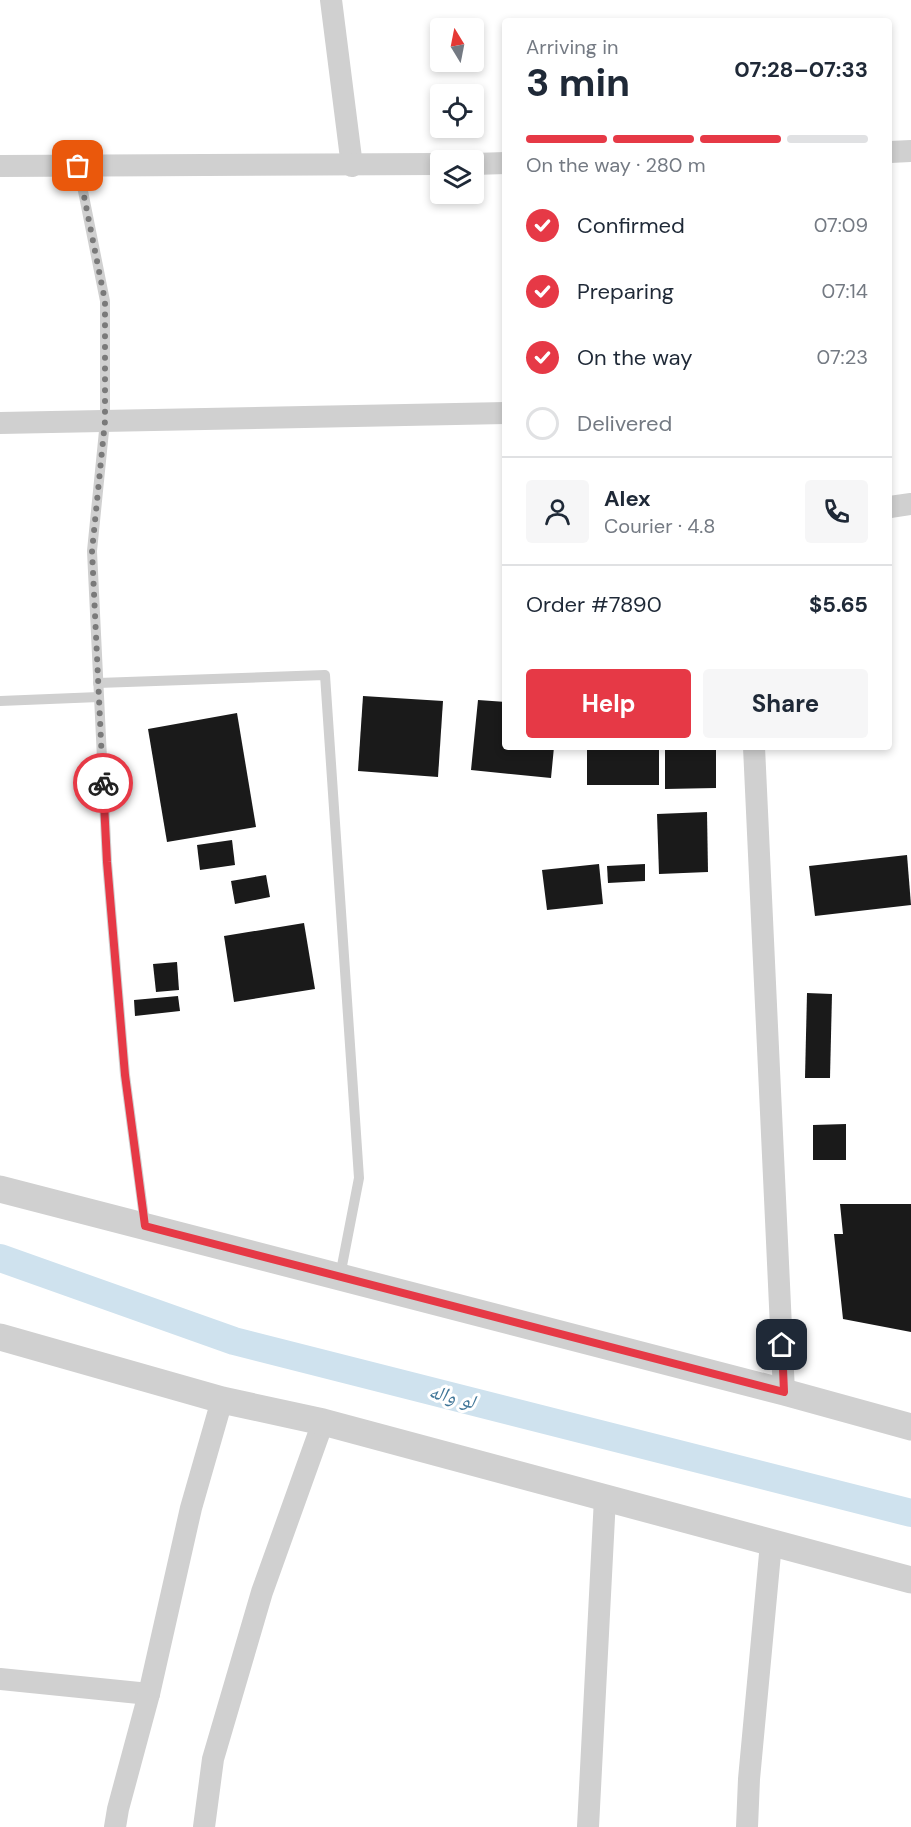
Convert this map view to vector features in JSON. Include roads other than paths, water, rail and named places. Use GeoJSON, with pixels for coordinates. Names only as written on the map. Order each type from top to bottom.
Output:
{"type":"FeatureCollection","features":[{"type":"Feature","properties":{"kind":"street"},"geometry":{"type":"LineString","coordinates":[[331,0],[352,166]]}},
{"type":"Feature","properties":{"kind":"street"},"geometry":{"type":"LineString","coordinates":[[892,152],[911,151]]}},
{"type":"Feature","properties":{"kind":"street"},"geometry":{"type":"LineString","coordinates":[[484,164],[502,163]]}},
{"type":"Feature","properties":{"kind":"street"},"geometry":{"type":"LineString","coordinates":[[0,166],[430,164]]}},
{"type":"Feature","properties":{"kind":"street"},"geometry":{"type":"LineString","coordinates":[[0,423],[502,413]]}},
{"type":"Feature","properties":{"kind":"street"},"geometry":{"type":"LineString","coordinates":[[892,507],[911,504]]}},
{"type":"Feature","properties":{"kind":"street"},"geometry":{"type":"LineString","coordinates":[[754,750],[784,1392]]}},
{"type":"Feature","properties":{"kind":"street"},"geometry":{"type":"LineString","coordinates":[[0,1189],[911,1427]]}},
{"type":"Feature","properties":{"kind":"street"},"geometry":{"type":"LineString","coordinates":[[0,1337],[222,1400],[323,1422],[911,1581]]}},
{"type":"Feature","properties":{"kind":"street"},"geometry":{"type":"LineString","coordinates":[[115,1827],[149,1694],[191,1508],[222,1400]]}},
{"type":"Feature","properties":{"kind":"street"},"geometry":{"type":"LineString","coordinates":[[204,1827],[213,1759],[229,1703],[262,1592],[323,1422]]}},
{"type":"Feature","properties":{"kind":"street"},"geometry":{"type":"LineString","coordinates":[[588,1827],[604,1498]]}},
{"type":"Feature","properties":{"kind":"street"},"geometry":{"type":"LineString","coordinates":[[747,1827],[749,1779],[771,1543]]}},
{"type":"Feature","properties":{"kind":"street"},"geometry":{"type":"LineString","coordinates":[[0,1679],[149,1694]]}},
{"type":"Feature","properties":{"kind":"lane"},"geometry":{"type":"LineString","coordinates":[[78,166],[105,301],[105,421],[92,551],[107,862],[125,1075],[145,1226]]}},
{"type":"Feature","properties":{"kind":"lane"},"geometry":{"type":"LineString","coordinates":[[98,683],[325,675],[359,1178],[340,1277]]}},
{"type":"Feature","properties":{"kind":"lane"},"geometry":{"type":"LineString","coordinates":[[0,701],[99,697]]}},
{"type":"Feature","properties":{"kind":"waterway","name":"لو واله"},"geometry":{"type":"LineString","coordinates":[[0,1258],[234,1341],[911,1513]]}}]}
